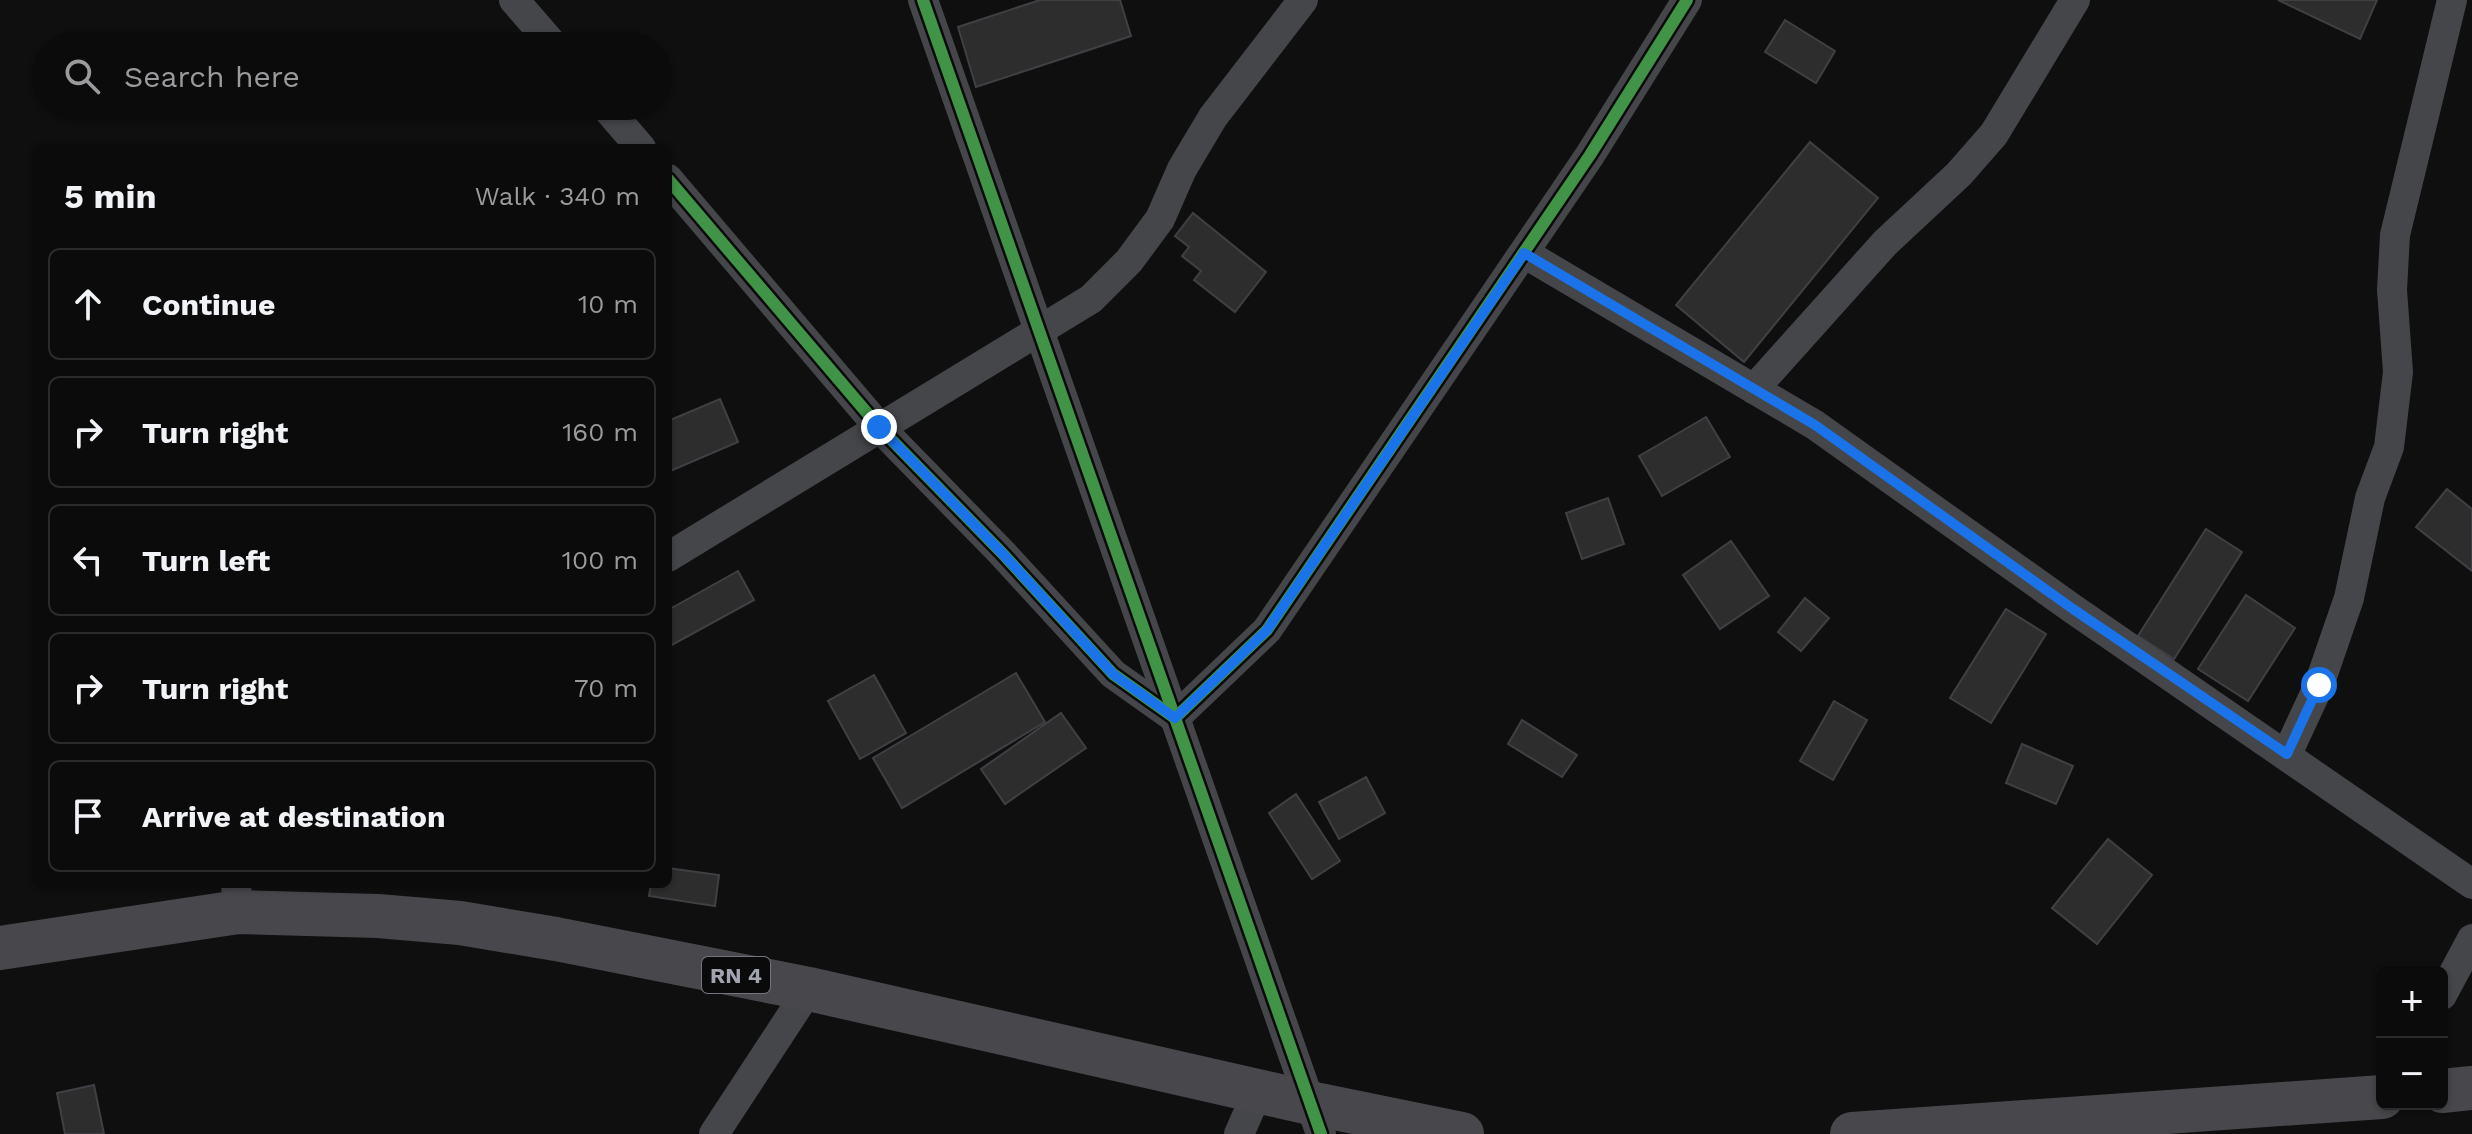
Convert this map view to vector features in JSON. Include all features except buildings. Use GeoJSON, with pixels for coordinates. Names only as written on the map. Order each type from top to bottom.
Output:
{"type":"FeatureCollection","features":[{"type":"Feature","properties":{"kind":"main road","name":"RN 4"},"geometry":{"type":"LineString","coordinates":[[0,948],[237,898],[460,923],[809,989],[1258,1091],[1316,1119],[1462,1134]]}},
{"type":"Feature","properties":{"kind":"main road"},"geometry":{"type":"LineString","coordinates":[[2448,1090],[2472,1088]]}},
{"type":"Feature","properties":{"kind":"main road"},"geometry":{"type":"LineString","coordinates":[[1852,1134],[2376,1097]]}},
{"type":"Feature","properties":{"kind":"street"},"geometry":{"type":"LineString","coordinates":[[514,0],[542,32]]}},
{"type":"Feature","properties":{"kind":"street"},"geometry":{"type":"LineString","coordinates":[[923,0],[1316,1119]]}},
{"type":"Feature","properties":{"kind":"street"},"geometry":{"type":"LineString","coordinates":[[672,555],[1091,299],[1129,261],[1160,219],[1182,169],[1213,117],[1303,0]]}},
{"type":"Feature","properties":{"kind":"street"},"geometry":{"type":"LineString","coordinates":[[1175,718],[1267,630],[1590,155],[1687,0]]}},
{"type":"Feature","properties":{"kind":"street"},"geometry":{"type":"LineString","coordinates":[[1754,389],[1885,243],[1959,174],[1994,134],[2075,0]]}},
{"type":"Feature","properties":{"kind":"street"},"geometry":{"type":"LineString","coordinates":[[2287,754],[2319,685],[2349,598],[2370,498],[2389,447],[2398,372],[2392,290],[2395,235],[2452,0]]}},
{"type":"Feature","properties":{"kind":"street"},"geometry":{"type":"LineString","coordinates":[[617,120],[638,144]]}},
{"type":"Feature","properties":{"kind":"street"},"geometry":{"type":"LineString","coordinates":[[672,184],[879,427],[1002,553],[1113,674],[1175,718]]}},
{"type":"Feature","properties":{"kind":"street"},"geometry":{"type":"LineString","coordinates":[[1524,253],[1815,425],[2073,609],[2472,884]]}},
{"type":"Feature","properties":{"kind":"street"},"geometry":{"type":"LineString","coordinates":[[2448,984],[2472,939]]}},
{"type":"Feature","properties":{"kind":"street"},"geometry":{"type":"LineString","coordinates":[[714,1134],[809,989]]}},
{"type":"Feature","properties":{"kind":"street"},"geometry":{"type":"LineString","coordinates":[[1239,1134],[1258,1091]]}},
{"type":"Feature","properties":{"kind":"cycle path"},"geometry":{"type":"LineString","coordinates":[[923,0],[1321,1134]]}},
{"type":"Feature","properties":{"kind":"cycle path"},"geometry":{"type":"LineString","coordinates":[[672,184],[879,427],[1002,553],[1113,674],[1175,718],[1267,630],[1590,155],[1687,0]]}},
{"type":"Feature","properties":{"kind":"route"},"geometry":{"type":"LineString","coordinates":[[879,427],[1002,553],[1113,674],[1175,718],[1267,630],[1524,253],[1815,425],[2073,609],[2287,754],[2319,685]]}}]}
